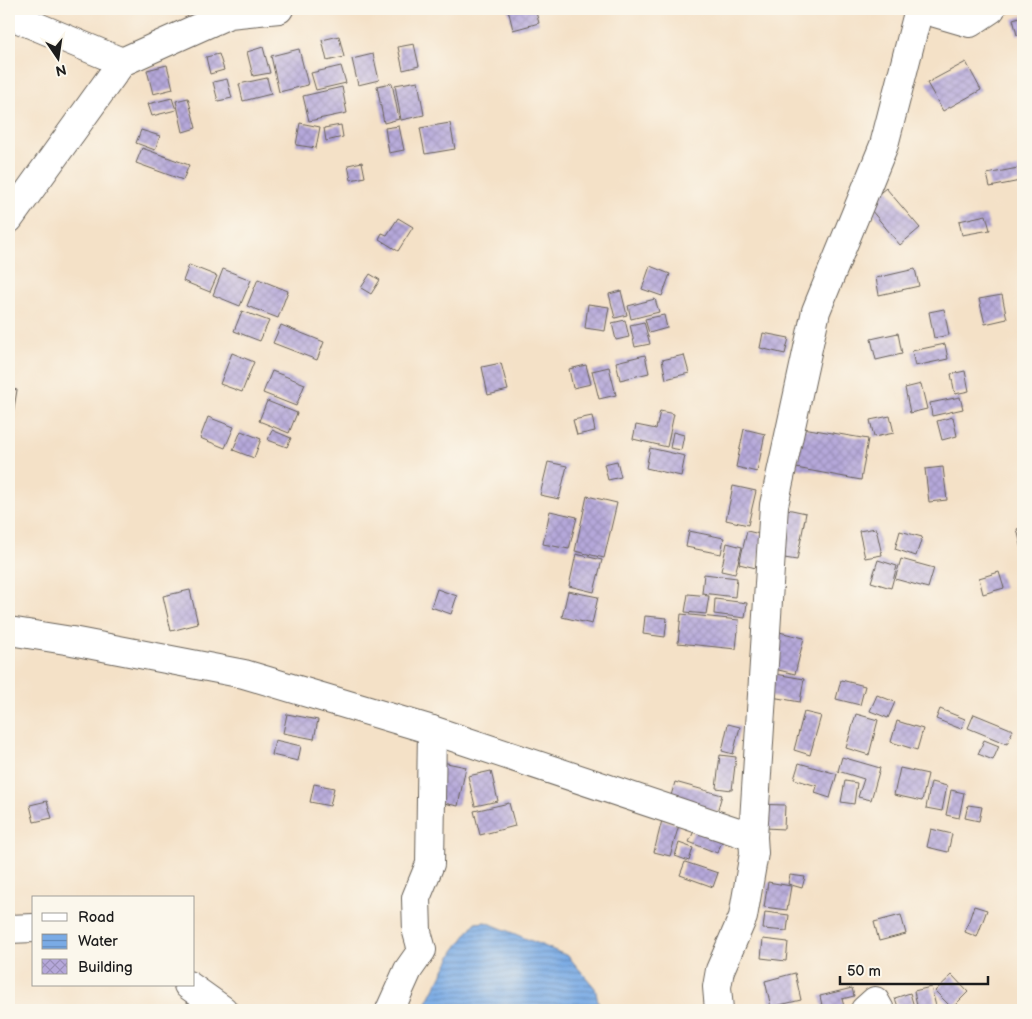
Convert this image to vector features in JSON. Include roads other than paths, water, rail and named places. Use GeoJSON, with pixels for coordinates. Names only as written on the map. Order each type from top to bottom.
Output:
{"type":"FeatureCollection","features":[{"type":"Feature","properties":{"kind":"street"},"geometry":{"type":"LineString","coordinates":[[9,219],[122,62],[229,14],[279,9]]}},
{"type":"Feature","properties":{"kind":"street"},"geometry":{"type":"LineString","coordinates":[[720,1010],[717,987],[720,970],[743,917],[754,853],[753,837],[774,505],[816,311],[884,145],[921,9],[970,23],[991,9]]}},
{"type":"Feature","properties":{"kind":"street"},"geometry":{"type":"LineString","coordinates":[[9,15],[122,62]]}},
{"type":"Feature","properties":{"kind":"street"},"geometry":{"type":"LineString","coordinates":[[9,631],[244,674],[432,730],[753,837]]}},
{"type":"Feature","properties":{"kind":"street"},"geometry":{"type":"LineString","coordinates":[[390,1010],[408,970],[422,950],[417,932],[416,898],[430,864],[432,730]]}},
{"type":"Feature","properties":{"kind":"street"},"geometry":{"type":"LineString","coordinates":[[9,929],[32,928]]}},
{"type":"Feature","properties":{"kind":"street"},"geometry":{"type":"LineString","coordinates":[[189,986],[223,1010]]}},
{"type":"Feature","properties":{"kind":"street"},"geometry":{"type":"LineString","coordinates":[[865,1010],[875,1001],[880,1010]]}},
{"type":"Feature","properties":{"kind":"water"},"geometry":{"type":"Polygon","coordinates":[[[486,922],[568,956],[595,988],[600,1010],[423,1010],[454,951],[475,923],[486,922]]]}}]}
